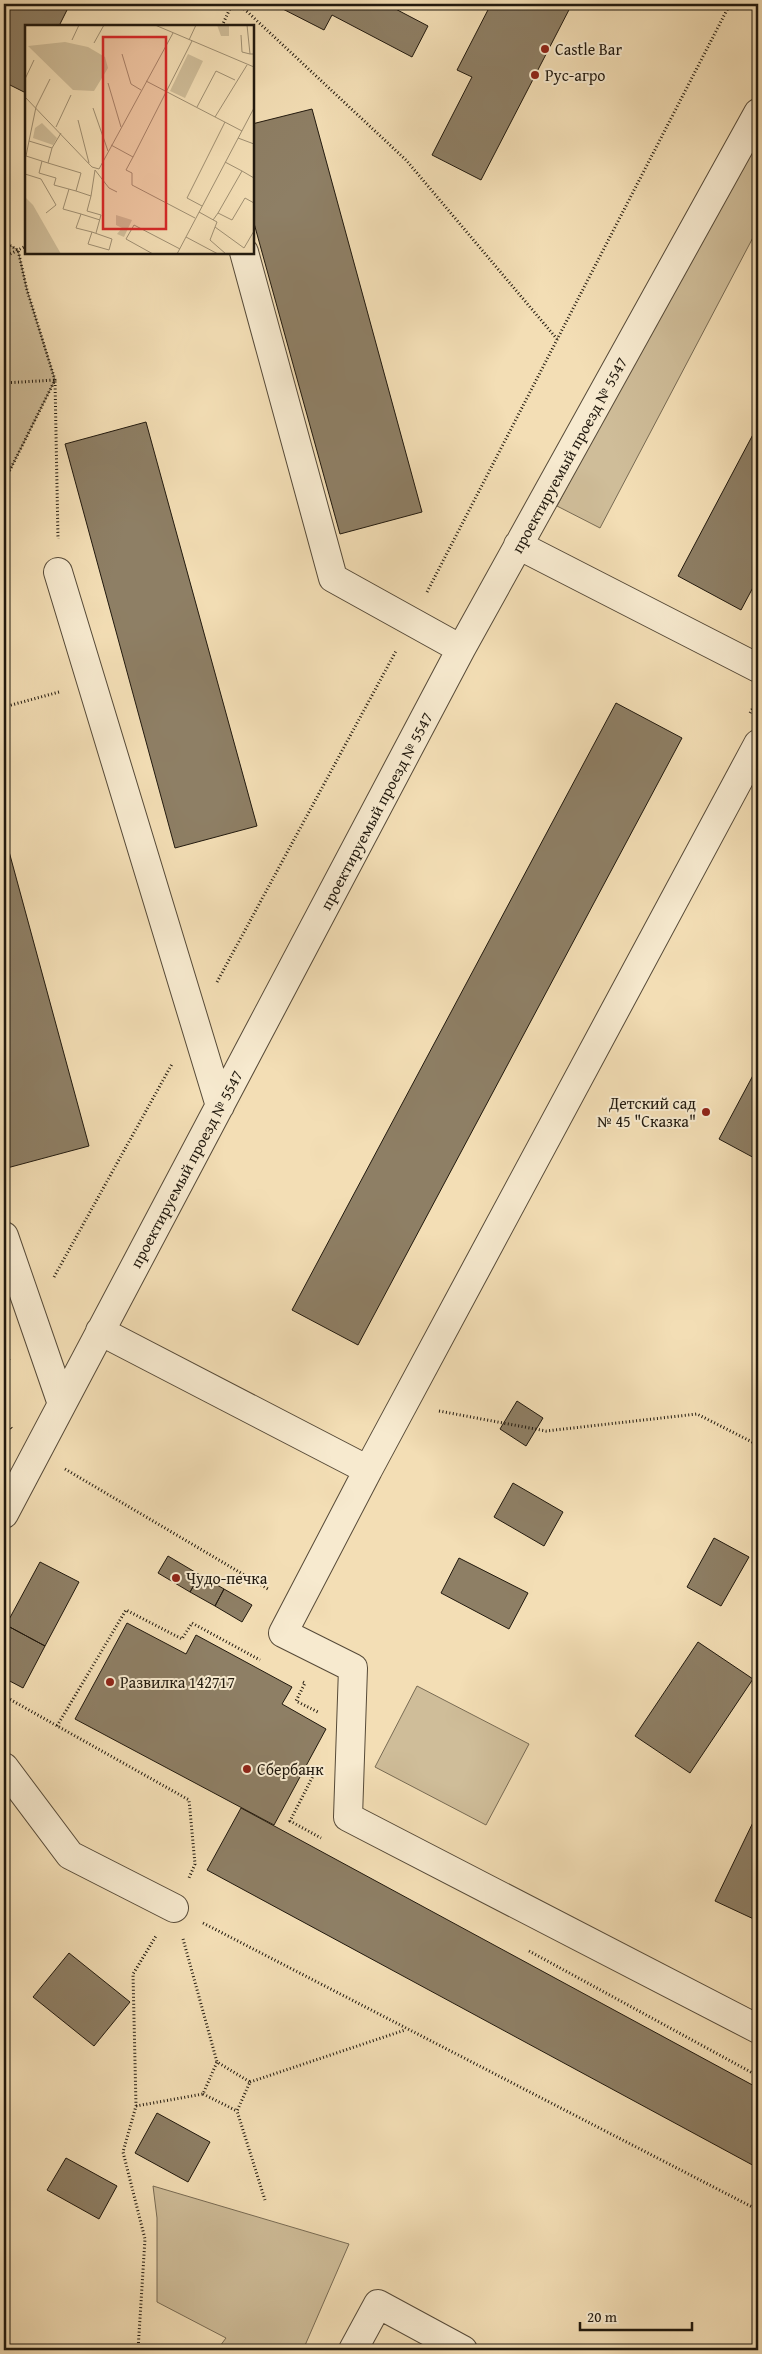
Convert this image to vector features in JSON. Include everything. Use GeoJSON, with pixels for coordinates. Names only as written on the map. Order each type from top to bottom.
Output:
{"type":"FeatureCollection","features":[{"type":"Feature","properties":{"kind":"street","name":"проектируемый проезд № 5547"},"geometry":{"type":"LineString","coordinates":[[4,1514],[461,649],[758,113]]}},
{"type":"Feature","properties":{"kind":"street"},"geometry":{"type":"LineString","coordinates":[[245,254],[333,578],[461,649]]}},
{"type":"Feature","properties":{"kind":"street"},"geometry":{"type":"LineString","coordinates":[[518,545],[758,668]]}},
{"type":"Feature","properties":{"kind":"street"},"geometry":{"type":"LineString","coordinates":[[58,572],[220,1106]]}},
{"type":"Feature","properties":{"kind":"street"},"geometry":{"type":"LineString","coordinates":[[758,744],[368,1470],[283,1633],[353,1668],[348,1817],[758,2029]]}},
{"type":"Feature","properties":{"kind":"street"},"geometry":{"type":"LineString","coordinates":[[4,1236],[62,1404]]}},
{"type":"Feature","properties":{"kind":"street"},"geometry":{"type":"LineString","coordinates":[[100,1331],[368,1470]]}},
{"type":"Feature","properties":{"kind":"street"},"geometry":{"type":"LineString","coordinates":[[4,1767],[70,1855],[174,1908]]}},
{"type":"Feature","properties":{"kind":"street"},"geometry":{"type":"LineString","coordinates":[[353,2350],[378,2304],[464,2350]]}},
{"type":"Feature","properties":{"kind":"path"},"geometry":{"type":"LineString","coordinates":[[222,25],[232,4]]}},
{"type":"Feature","properties":{"kind":"path"},"geometry":{"type":"LineString","coordinates":[[239,4],[406,160],[557,339]]}},
{"type":"Feature","properties":{"kind":"path"},"geometry":{"type":"LineString","coordinates":[[4,1369],[195,1023],[412,621],[730,4]]}},
{"type":"Feature","properties":{"kind":"path"},"geometry":{"type":"LineString","coordinates":[[4,242],[18,250],[27,290],[55,380],[58,572]]}},
{"type":"Feature","properties":{"kind":"path"},"geometry":{"type":"LineString","coordinates":[[4,257],[25,246]]}},
{"type":"Feature","properties":{"kind":"path"},"geometry":{"type":"LineString","coordinates":[[4,383],[55,380]]}},
{"type":"Feature","properties":{"kind":"path"},"geometry":{"type":"LineString","coordinates":[[4,482],[55,380]]}},
{"type":"Feature","properties":{"kind":"path"},"geometry":{"type":"LineString","coordinates":[[4,707],[92,682]]}},
{"type":"Feature","properties":{"kind":"path"},"geometry":{"type":"LineString","coordinates":[[404,1404],[546,1431],[697,1414],[758,1445]]}},
{"type":"Feature","properties":{"kind":"path"},"geometry":{"type":"LineString","coordinates":[[4,1420],[36,1452],[297,1606]]}},
{"type":"Feature","properties":{"kind":"path"},"geometry":{"type":"LineString","coordinates":[[4,1696],[189,1800],[196,1864],[174,1908],[133,1974],[136,2106],[123,2152],[145,2239],[138,2350]]}},
{"type":"Feature","properties":{"kind":"path"},"geometry":{"type":"LineString","coordinates":[[174,1908],[406,2030],[758,2210]]}},
{"type":"Feature","properties":{"kind":"path"},"geometry":{"type":"LineString","coordinates":[[174,1908],[217,2062],[203,2094]]}},
{"type":"Feature","properties":{"kind":"path"},"geometry":{"type":"LineString","coordinates":[[265,2200],[237,2111],[250,2082],[406,2030]]}},
{"type":"Feature","properties":{"kind":"path"},"geometry":{"type":"LineString","coordinates":[[217,2062],[250,2082]]}},
{"type":"Feature","properties":{"kind":"path"},"geometry":{"type":"LineString","coordinates":[[136,2106],[203,2094],[237,2111]]}},
{"type":"Feature","properties":{"kind":"shaded area"},"geometry":{"type":"Polygon","coordinates":[[[758,126],[758,228],[600,528],[557,506],[758,126]]]}},
{"type":"Feature","properties":{"kind":"shaded area"},"geometry":{"type":"Polygon","coordinates":[[[4,242],[18,250],[27,290],[55,380],[4,482],[4,242]]]}},
{"type":"Feature","properties":{"kind":"shaded area"},"geometry":{"type":"Polygon","coordinates":[[[417,1686],[529,1744],[486,1825],[375,1767],[417,1686]]]}},
{"type":"Feature","properties":{"kind":"shaded area"},"geometry":{"type":"Polygon","coordinates":[[[153,2186],[349,2244],[303,2350],[217,2350],[226,2338],[157,2302],[157,2218],[153,2186]]]}},
{"type":"Feature","properties":{"kind":"building"},"geometry":{"type":"Polygon","coordinates":[[[4,4],[70,4],[60,25],[25,25],[25,92],[4,82],[4,4]]]}},
{"type":"Feature","properties":{"kind":"building"},"geometry":{"type":"Polygon","coordinates":[[[273,4],[386,4],[428,26],[412,57],[332,15],[324,30],[273,4]]]}},
{"type":"Feature","properties":{"kind":"building"},"geometry":{"type":"Polygon","coordinates":[[[491,4],[572,4],[481,180],[432,155],[472,77],[457,70],[491,4]]]}},
{"type":"Feature","properties":{"kind":"building"},"geometry":{"type":"Polygon","coordinates":[[[312,109],[422,512],[340,534],[254,223],[254,124],[312,109]]]}},
{"type":"Feature","properties":{"kind":"building"},"geometry":{"type":"Polygon","coordinates":[[[146,422],[257,826],[175,848],[65,444],[146,422]]]}},
{"type":"Feature","properties":{"kind":"building"},"geometry":{"type":"Polygon","coordinates":[[[758,425],[758,578],[741,610],[678,576],[758,425]]]}},
{"type":"Feature","properties":{"kind":"building"},"geometry":{"type":"Polygon","coordinates":[[[616,703],[682,738],[358,1345],[292,1310],[616,703]]]}},
{"type":"Feature","properties":{"kind":"building"},"geometry":{"type":"Polygon","coordinates":[[[4,833],[89,1146],[7,1168],[4,1157],[4,833]]]}},
{"type":"Feature","properties":{"kind":"building"},"geometry":{"type":"Polygon","coordinates":[[[758,1066],[758,1160],[719,1139],[758,1066]]]}},
{"type":"Feature","properties":{"kind":"building"},"geometry":{"type":"Polygon","coordinates":[[[517,1401],[543,1418],[526,1446],[500,1429],[517,1401]]]}},
{"type":"Feature","properties":{"kind":"building"},"geometry":{"type":"Polygon","coordinates":[[[513,1483],[563,1512],[544,1546],[494,1517],[513,1483]]]}},
{"type":"Feature","properties":{"kind":"building"},"geometry":{"type":"Polygon","coordinates":[[[714,1538],[749,1557],[721,1606],[687,1587],[714,1538]]]}},
{"type":"Feature","properties":{"kind":"building"},"geometry":{"type":"Polygon","coordinates":[[[168,1556],[200,1575],[190,1592],[158,1573],[168,1556]]]}},
{"type":"Feature","properties":{"kind":"building"},"geometry":{"type":"Polygon","coordinates":[[[459,1558],[528,1593],[509,1629],[441,1593],[459,1558]]]}},
{"type":"Feature","properties":{"kind":"building"},"geometry":{"type":"Polygon","coordinates":[[[40,1562],[79,1582],[45,1646],[6,1625],[40,1562]]]}},
{"type":"Feature","properties":{"kind":"building"},"geometry":{"type":"Polygon","coordinates":[[[200,1575],[224,1589],[215,1606],[190,1592],[200,1575]]]}},
{"type":"Feature","properties":{"kind":"building"},"geometry":{"type":"Polygon","coordinates":[[[224,1589],[252,1605],[242,1622],[215,1606],[224,1589]]]}},
{"type":"Feature","properties":{"kind":"building"},"geometry":{"type":"Polygon","coordinates":[[[127,1623],[186,1654],[196,1635],[292,1687],[282,1704],[326,1729],[274,1825],[75,1719],[127,1623]]]}},
{"type":"Feature","properties":{"kind":"building"},"geometry":{"type":"Polygon","coordinates":[[[6,1625],[45,1646],[23,1688],[4,1678],[4,1630],[6,1625]]]}},
{"type":"Feature","properties":{"kind":"building"},"geometry":{"type":"Polygon","coordinates":[[[698,1642],[753,1679],[690,1773],[635,1736],[698,1642]]]}},
{"type":"Feature","properties":{"kind":"building"},"geometry":{"type":"Polygon","coordinates":[[[241,1808],[758,2088],[758,2168],[207,1870],[241,1808]]]}},
{"type":"Feature","properties":{"kind":"building"},"geometry":{"type":"Polygon","coordinates":[[[758,1812],[758,1921],[715,1901],[758,1812]]]}},
{"type":"Feature","properties":{"kind":"building"},"geometry":{"type":"Polygon","coordinates":[[[69,1953],[130,2002],[94,2046],[33,1997],[69,1953]]]}},
{"type":"Feature","properties":{"kind":"building"},"geometry":{"type":"Polygon","coordinates":[[[157,2113],[210,2142],[188,2182],[135,2153],[157,2113]]]}},
{"type":"Feature","properties":{"kind":"building"},"geometry":{"type":"Polygon","coordinates":[[[66,2158],[117,2186],[99,2219],[47,2190],[66,2158]]]}},
{"type":"Feature","properties":{"kind":"place","name":"Castle Bar"},"geometry":{"type":"Point","coordinates":[545,49]}},
{"type":"Feature","properties":{"kind":"place","name":"Рус-агро"},"geometry":{"type":"Point","coordinates":[535,75]}},
{"type":"Feature","properties":{"kind":"place","name":"Детский сад № 45 \"Сказка\""},"geometry":{"type":"Point","coordinates":[706,1112]}},
{"type":"Feature","properties":{"kind":"place","name":"Чудо-печка"},"geometry":{"type":"Point","coordinates":[176,1578]}},
{"type":"Feature","properties":{"kind":"place","name":"Развилка 142717"},"geometry":{"type":"Point","coordinates":[110,1682]}},
{"type":"Feature","properties":{"kind":"place","name":"Сбербанк"},"geometry":{"type":"Point","coordinates":[247,1769]}}]}
